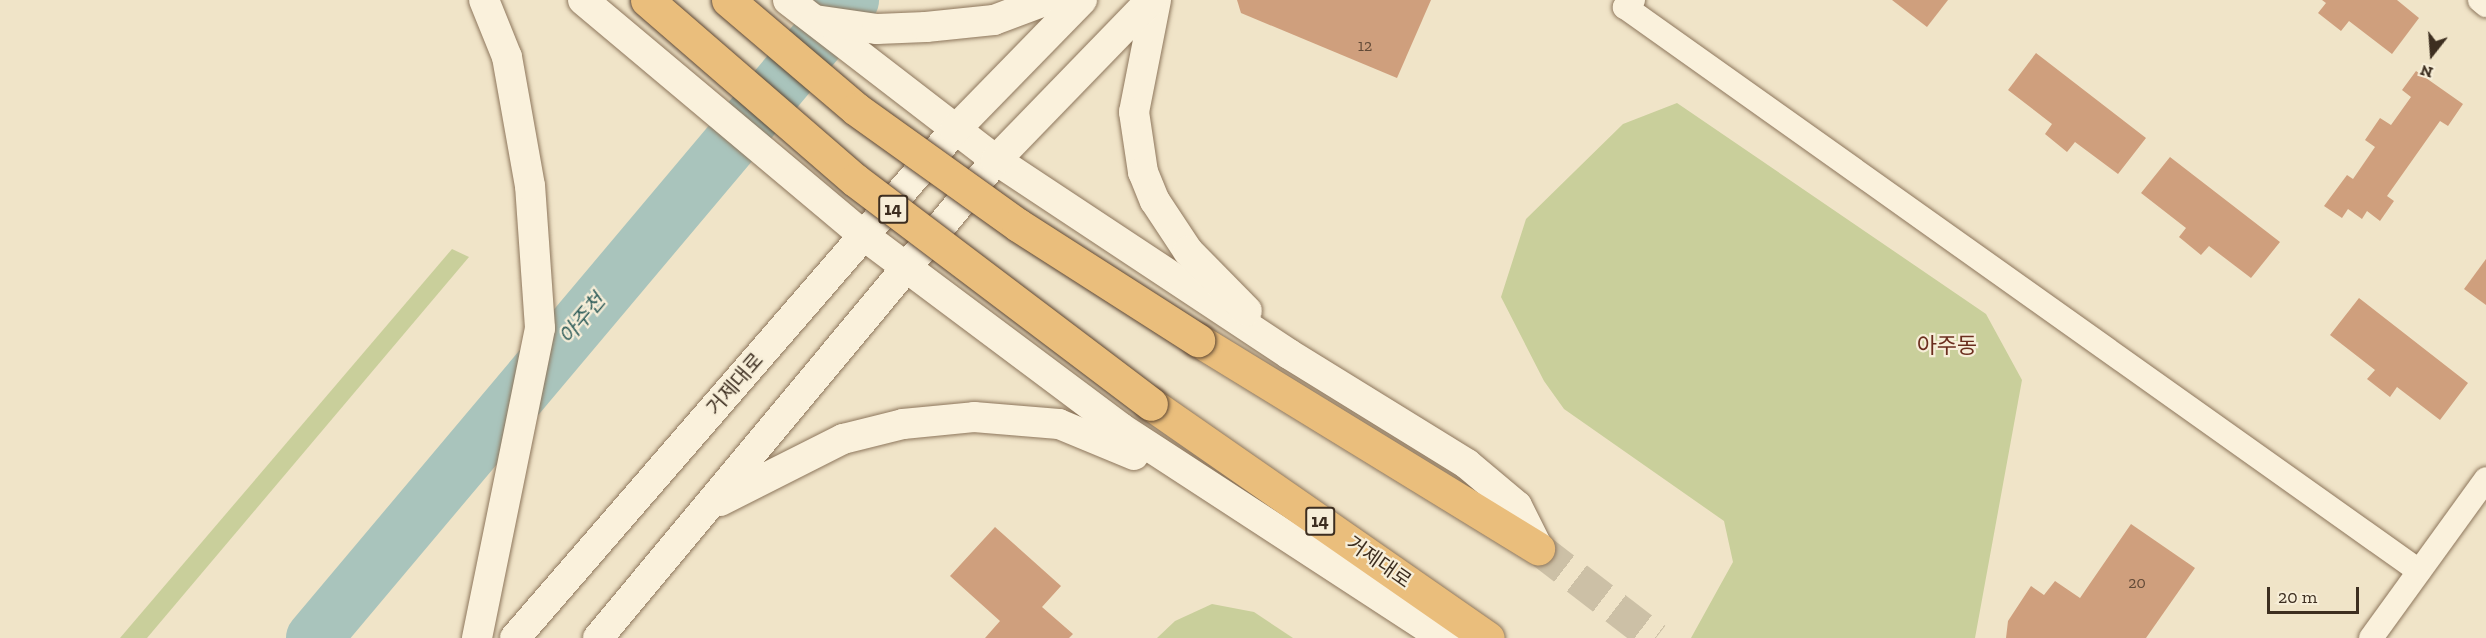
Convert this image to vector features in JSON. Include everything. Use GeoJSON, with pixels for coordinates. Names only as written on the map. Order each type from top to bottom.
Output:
{"type":"FeatureCollection","features":[{"type":"Feature","properties":{"kind":"highway","name":"거제대로"},"geometry":{"type":"LineString","coordinates":[[647,0],[855,180],[1151,404],[1488,638]]}},
{"type":"Feature","properties":{"kind":"highway"},"geometry":{"type":"LineString","coordinates":[[728,0],[856,109],[1018,225],[1198,340],[1538,548]]}},
{"type":"Feature","properties":{"kind":"street"},"geometry":{"type":"LineString","coordinates":[[477,638],[540,328],[530,186],[507,57],[483,0]]}},
{"type":"Feature","properties":{"kind":"street"},"geometry":{"type":"LineString","coordinates":[[583,0],[863,235],[1121,428],[1434,632],[1452,638]]}},
{"type":"Feature","properties":{"kind":"street"},"geometry":{"type":"LineString","coordinates":[[788,0],[996,160],[1289,354],[1467,464],[1517,506],[1538,548]]}},
{"type":"Feature","properties":{"kind":"street"},"geometry":{"type":"LineString","coordinates":[[813,20],[877,29],[926,27],[994,20],[1047,0]]}},
{"type":"Feature","properties":{"kind":"street","name":"거제대로"},"geometry":{"type":"LineString","coordinates":[[515,638],[955,130],[1082,0]]}},
{"type":"Feature","properties":{"kind":"street"},"geometry":{"type":"LineString","coordinates":[[598,638],[996,160],[1151,0]]}},
{"type":"Feature","properties":{"kind":"street"},"geometry":{"type":"LineString","coordinates":[[1156,0],[1134,112],[1143,172],[1155,201],[1188,250],[1289,354]]}},
{"type":"Feature","properties":{"kind":"street"},"geometry":{"type":"LineString","coordinates":[[1633,0],[1625,7],[2419,571]]}},
{"type":"Feature","properties":{"kind":"street"},"geometry":{"type":"LineString","coordinates":[[2480,0],[2486,5]]}},
{"type":"Feature","properties":{"kind":"street"},"geometry":{"type":"LineString","coordinates":[[704,510],[843,439],[903,424],[974,417],[1080,430],[1156,468],[1216,488]]}},
{"type":"Feature","properties":{"kind":"street"},"geometry":{"type":"LineString","coordinates":[[2371,638],[2486,479]]}},
{"type":"Feature","properties":{"kind":"green space"},"geometry":{"type":"Polygon","coordinates":[[[1677,103],[1986,314],[2022,380],[1975,638],[1691,638],[1733,562],[1724,521],[1564,409],[1544,381],[1501,297],[1526,219],[1623,124],[1677,103]]]}},
{"type":"Feature","properties":{"kind":"green space"},"geometry":{"type":"Polygon","coordinates":[[[452,249],[469,257],[147,638],[120,638],[452,249]]]}},
{"type":"Feature","properties":{"kind":"green space"},"geometry":{"type":"Polygon","coordinates":[[[1212,604],[1254,612],[1293,638],[1157,638],[1175,621],[1212,604]]]}},
{"type":"Feature","properties":{"kind":"building"},"geometry":{"type":"Polygon","coordinates":[[[1237,0],[1431,0],[1397,78],[1241,13],[1237,0]]]}},
{"type":"Feature","properties":{"kind":"building"},"geometry":{"type":"Polygon","coordinates":[[[1892,0],[1948,0],[1927,27],[1892,0]]]}},
{"type":"Feature","properties":{"kind":"building"},"geometry":{"type":"Polygon","coordinates":[[[2322,0],[2397,0],[2419,18],[2392,54],[2349,21],[2341,31],[2318,13],[2326,3],[2322,0]]]}},
{"type":"Feature","properties":{"kind":"building"},"geometry":{"type":"Polygon","coordinates":[[[2036,53],[2146,138],[2118,174],[2075,142],[2067,152],[2045,134],[2052,124],[2008,90],[2036,53]]]}},
{"type":"Feature","properties":{"kind":"building"},"geometry":{"type":"Polygon","coordinates":[[[2416,71],[2463,104],[2448,126],[2440,121],[2387,196],[2394,201],[2380,221],[2367,211],[2362,219],[2348,209],[2342,218],[2324,206],[2347,175],[2353,179],[2375,147],[2365,140],[2380,118],[2391,125],[2411,97],[2402,90],[2416,71]]]}},
{"type":"Feature","properties":{"kind":"building"},"geometry":{"type":"Polygon","coordinates":[[[2170,157],[2280,242],[2251,278],[2209,246],[2201,255],[2179,237],[2186,228],[2141,193],[2170,157]]]}},
{"type":"Feature","properties":{"kind":"building"},"geometry":{"type":"Polygon","coordinates":[[[2486,259],[2486,305],[2464,289],[2486,259]]]}},
{"type":"Feature","properties":{"kind":"building"},"geometry":{"type":"Polygon","coordinates":[[[2359,298],[2468,383],[2440,420],[2397,387],[2390,397],[2367,379],[2375,370],[2330,335],[2359,298]]]}},
{"type":"Feature","properties":{"kind":"building"},"geometry":{"type":"Polygon","coordinates":[[[2131,524],[2195,568],[2146,638],[2006,638],[2008,621],[2031,586],[2044,595],[2055,581],[2080,598],[2131,524]]]}},
{"type":"Feature","properties":{"kind":"building"},"geometry":{"type":"Polygon","coordinates":[[[995,527],[1061,586],[1042,607],[1073,634],[1069,638],[985,638],[1000,621],[950,576],[995,527]]]}},
{"type":"Feature","properties":{"kind":"waterway","name":"아주천"},"geometry":{"type":"LineString","coordinates":[[314,638],[851,0]]}},
{"type":"Feature","properties":{"kind":"tunnel"},"geometry":{"type":"LineString","coordinates":[[1538,548],[1655,638]]}},
{"type":"Feature","properties":{"kind":"district","name":"아주동"},"geometry":{"type":"Point","coordinates":[1947,346]}}]}
